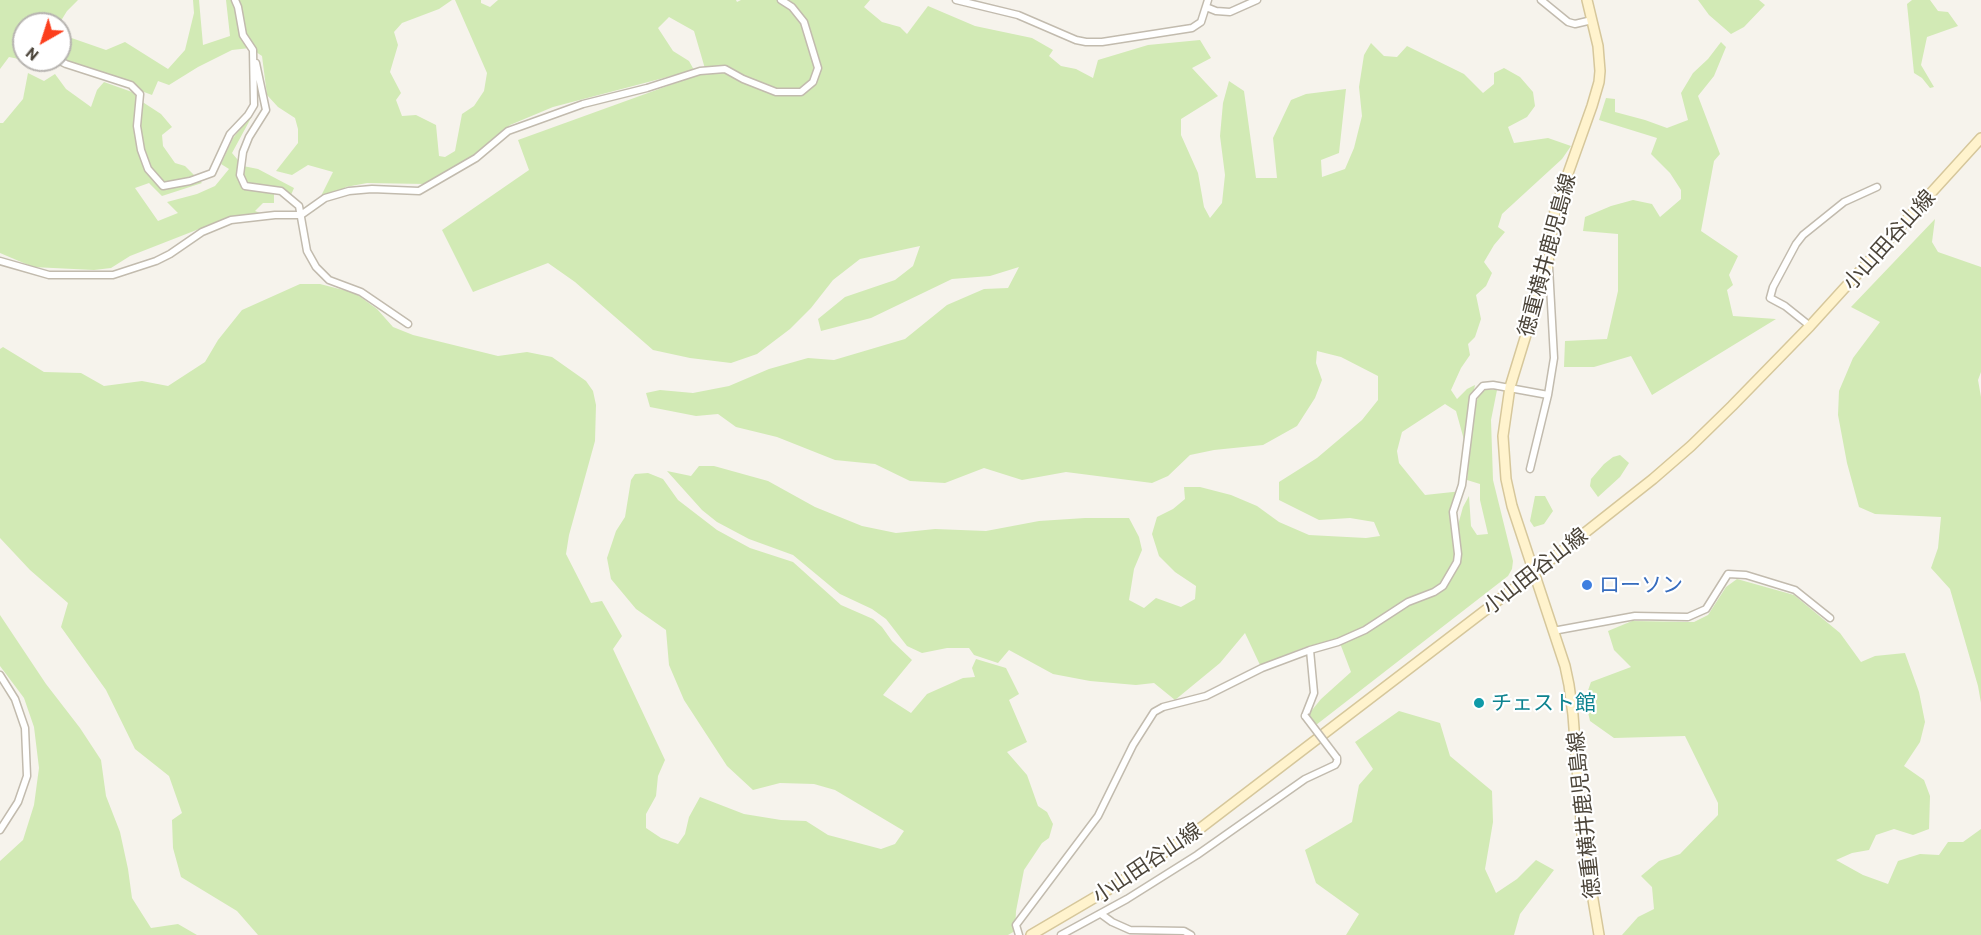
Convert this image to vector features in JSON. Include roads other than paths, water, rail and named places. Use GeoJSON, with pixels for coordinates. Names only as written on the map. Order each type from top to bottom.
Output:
{"type":"FeatureCollection","features":[{"type":"Feature","properties":{"kind":"main road","name":"徳重横井鹿児島線"},"geometry":{"type":"LineString","coordinates":[[1587,0],[1600,61],[1599,82],[1555,210],[1548,263],[1510,387],[1503,436],[1506,479],[1512,506],[1569,685],[1582,834],[1599,935]]}},
{"type":"Feature","properties":{"kind":"main road","name":"小山田谷山線"},"geometry":{"type":"LineString","coordinates":[[1030,935],[1124,880],[1202,827],[1653,479],[1691,446],[1810,326],[1981,138]]}},
{"type":"Feature","properties":{"kind":"street"},"geometry":{"type":"LineString","coordinates":[[235,0],[243,35],[253,53],[262,83],[266,110],[249,136],[243,152],[240,175],[245,186],[281,191],[300,206],[307,251],[316,267],[329,280],[361,292],[408,324]]}},
{"type":"Feature","properties":{"kind":"street"},"geometry":{"type":"LineString","coordinates":[[0,261],[49,275],[113,275],[156,261],[202,232],[231,220],[275,215],[302,215],[325,198],[349,191],[372,189],[419,191],[476,158],[508,131],[517,127],[582,104],[646,88],[700,71],[724,69],[776,92],[801,92],[813,82],[818,68],[804,22],[792,7],[781,0]]}},
{"type":"Feature","properties":{"kind":"street"},"geometry":{"type":"LineString","coordinates":[[956,0],[1018,15],[1076,40],[1086,42],[1102,42],[1191,28],[1201,22],[1207,3],[1216,11],[1230,12],[1257,0]]}},
{"type":"Feature","properties":{"kind":"street"},"geometry":{"type":"LineString","coordinates":[[1541,0],[1568,22],[1575,24],[1592,20]]}},
{"type":"Feature","properties":{"kind":"street"},"geometry":{"type":"LineString","coordinates":[[72,65],[131,85],[140,94],[137,126],[141,150],[148,169],[163,186],[190,181],[212,173],[230,134],[254,105],[253,53]]}},
{"type":"Feature","properties":{"kind":"street"},"geometry":{"type":"LineString","coordinates":[[1810,326],[1785,306],[1770,298],[1773,287],[1803,235],[1844,202],[1877,187]]}},
{"type":"Feature","properties":{"kind":"street"},"geometry":{"type":"LineString","coordinates":[[1530,469],[1548,396],[1554,358],[1548,263]]}},
{"type":"Feature","properties":{"kind":"street"},"geometry":{"type":"LineString","coordinates":[[1019,935],[1016,925],[1098,816],[1133,745],[1154,712],[1163,707],[1206,696],[1242,676],[1310,650],[1338,642],[1365,630],[1408,602],[1434,592],[1447,581],[1457,562],[1453,512],[1462,485],[1473,397],[1483,386],[1493,384],[1548,396]]}},
{"type":"Feature","properties":{"kind":"street"},"geometry":{"type":"LineString","coordinates":[[1553,631],[1635,616],[1688,617],[1706,609],[1728,574],[1746,575],[1795,590],[1830,618]]}},
{"type":"Feature","properties":{"kind":"street"},"geometry":{"type":"LineString","coordinates":[[1061,935],[1101,914],[1221,839],[1305,779],[1335,765],[1337,758],[1305,716],[1314,693],[1310,650]]}},
{"type":"Feature","properties":{"kind":"street"},"geometry":{"type":"LineString","coordinates":[[0,675],[15,699],[25,728],[27,776],[18,802],[0,830]]}},
{"type":"Feature","properties":{"kind":"street"},"geometry":{"type":"LineString","coordinates":[[1101,914],[1130,930],[1184,932],[1191,935]]}},
{"type":"Feature","properties":{"kind":"place","name":"ローソン"},"geometry":{"type":"Point","coordinates":[1587,585]}},
{"type":"Feature","properties":{"kind":"place","name":"チェスト館"},"geometry":{"type":"Point","coordinates":[1479,703]}}]}
